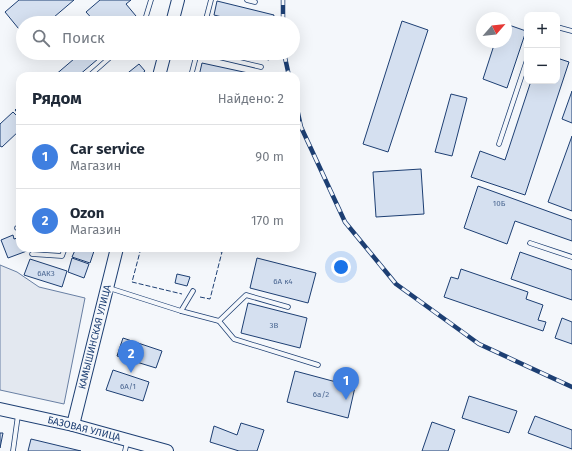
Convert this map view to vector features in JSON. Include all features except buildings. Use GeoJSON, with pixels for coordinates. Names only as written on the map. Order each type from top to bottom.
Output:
{"type":"FeatureCollection","features":[{"type":"Feature","properties":{"kind":"street"},"geometry":{"type":"LineString","coordinates":[[174,16],[178,0]]}},
{"type":"Feature","properties":{"kind":"street"},"geometry":{"type":"LineString","coordinates":[[160,72],[163,60]]}},
{"type":"Feature","properties":{"kind":"street","name":"КАМЫШИНСКАЯ УЛИЦА"},"geometry":{"type":"LineString","coordinates":[[73,425],[115,252]]}},
{"type":"Feature","properties":{"kind":"street","name":"БАЗОВАЯ УЛИЦА"},"geometry":{"type":"LineString","coordinates":[[0,409],[73,425],[126,445],[167,451]]}},
{"type":"Feature","properties":{"kind":"lane"},"geometry":{"type":"LineString","coordinates":[[146,16],[151,0]]}},
{"type":"Feature","properties":{"kind":"lane"},"geometry":{"type":"LineString","coordinates":[[206,16],[210,0]]}},
{"type":"Feature","properties":{"kind":"lane"},"geometry":{"type":"LineString","coordinates":[[247,0],[255,2]]}},
{"type":"Feature","properties":{"kind":"lane"},"geometry":{"type":"LineString","coordinates":[[560,29],[572,31]]}},
{"type":"Feature","properties":{"kind":"lane"},"geometry":{"type":"LineString","coordinates":[[94,72],[107,60]]}},
{"type":"Feature","properties":{"kind":"lane"},"geometry":{"type":"LineString","coordinates":[[191,72],[195,60]]}},
{"type":"Feature","properties":{"kind":"lane"},"geometry":{"type":"LineString","coordinates":[[232,60],[262,67]]}},
{"type":"Feature","properties":{"kind":"lane"},"geometry":{"type":"LineString","coordinates":[[499,144],[524,69]]}},
{"type":"Feature","properties":{"kind":"lane"},"geometry":{"type":"LineString","coordinates":[[530,243],[572,257]]}},
{"type":"Feature","properties":{"kind":"lane"},"geometry":{"type":"LineString","coordinates":[[32,254],[62,256],[64,252]]}},
{"type":"Feature","properties":{"kind":"lane"},"geometry":{"type":"LineString","coordinates":[[107,288],[219,321],[234,339],[318,365]]}},
{"type":"Feature","properties":{"kind":"lane"},"geometry":{"type":"LineString","coordinates":[[181,311],[193,291]]}},
{"type":"Feature","properties":{"kind":"lane"},"geometry":{"type":"LineString","coordinates":[[219,321],[246,295],[288,307]]}},
{"type":"Feature","properties":{"kind":"lane"},"geometry":{"type":"LineString","coordinates":[[14,451],[19,413]]}},
{"type":"Feature","properties":{"kind":"shaded area"},"geometry":{"type":"Polygon","coordinates":[[[0,265],[17,272],[39,287],[85,298],[64,404],[0,390],[0,265]]]}},
{"type":"Feature","properties":{"kind":"railway"},"geometry":{"type":"LineString","coordinates":[[283,0],[283,16]]}},
{"type":"Feature","properties":{"kind":"railway"},"geometry":{"type":"LineString","coordinates":[[286,60],[288,72]]}},
{"type":"Feature","properties":{"kind":"railway"},"geometry":{"type":"LineString","coordinates":[[300,122],[345,222],[396,284],[479,344],[572,387]]}},
{"type":"Feature","properties":{"kind":"fence"},"geometry":{"type":"LineString","coordinates":[[140,252],[132,282],[182,294]]}},
{"type":"Feature","properties":{"kind":"fence"},"geometry":{"type":"LineString","coordinates":[[200,297],[210,299],[222,252]]}},
{"type":"Feature","properties":{"kind":"place","name":"Ozon"},"geometry":{"type":"Point","coordinates":[131,373]}},
{"type":"Feature","properties":{"kind":"place","name":"Car service"},"geometry":{"type":"Point","coordinates":[346,400]}}]}
